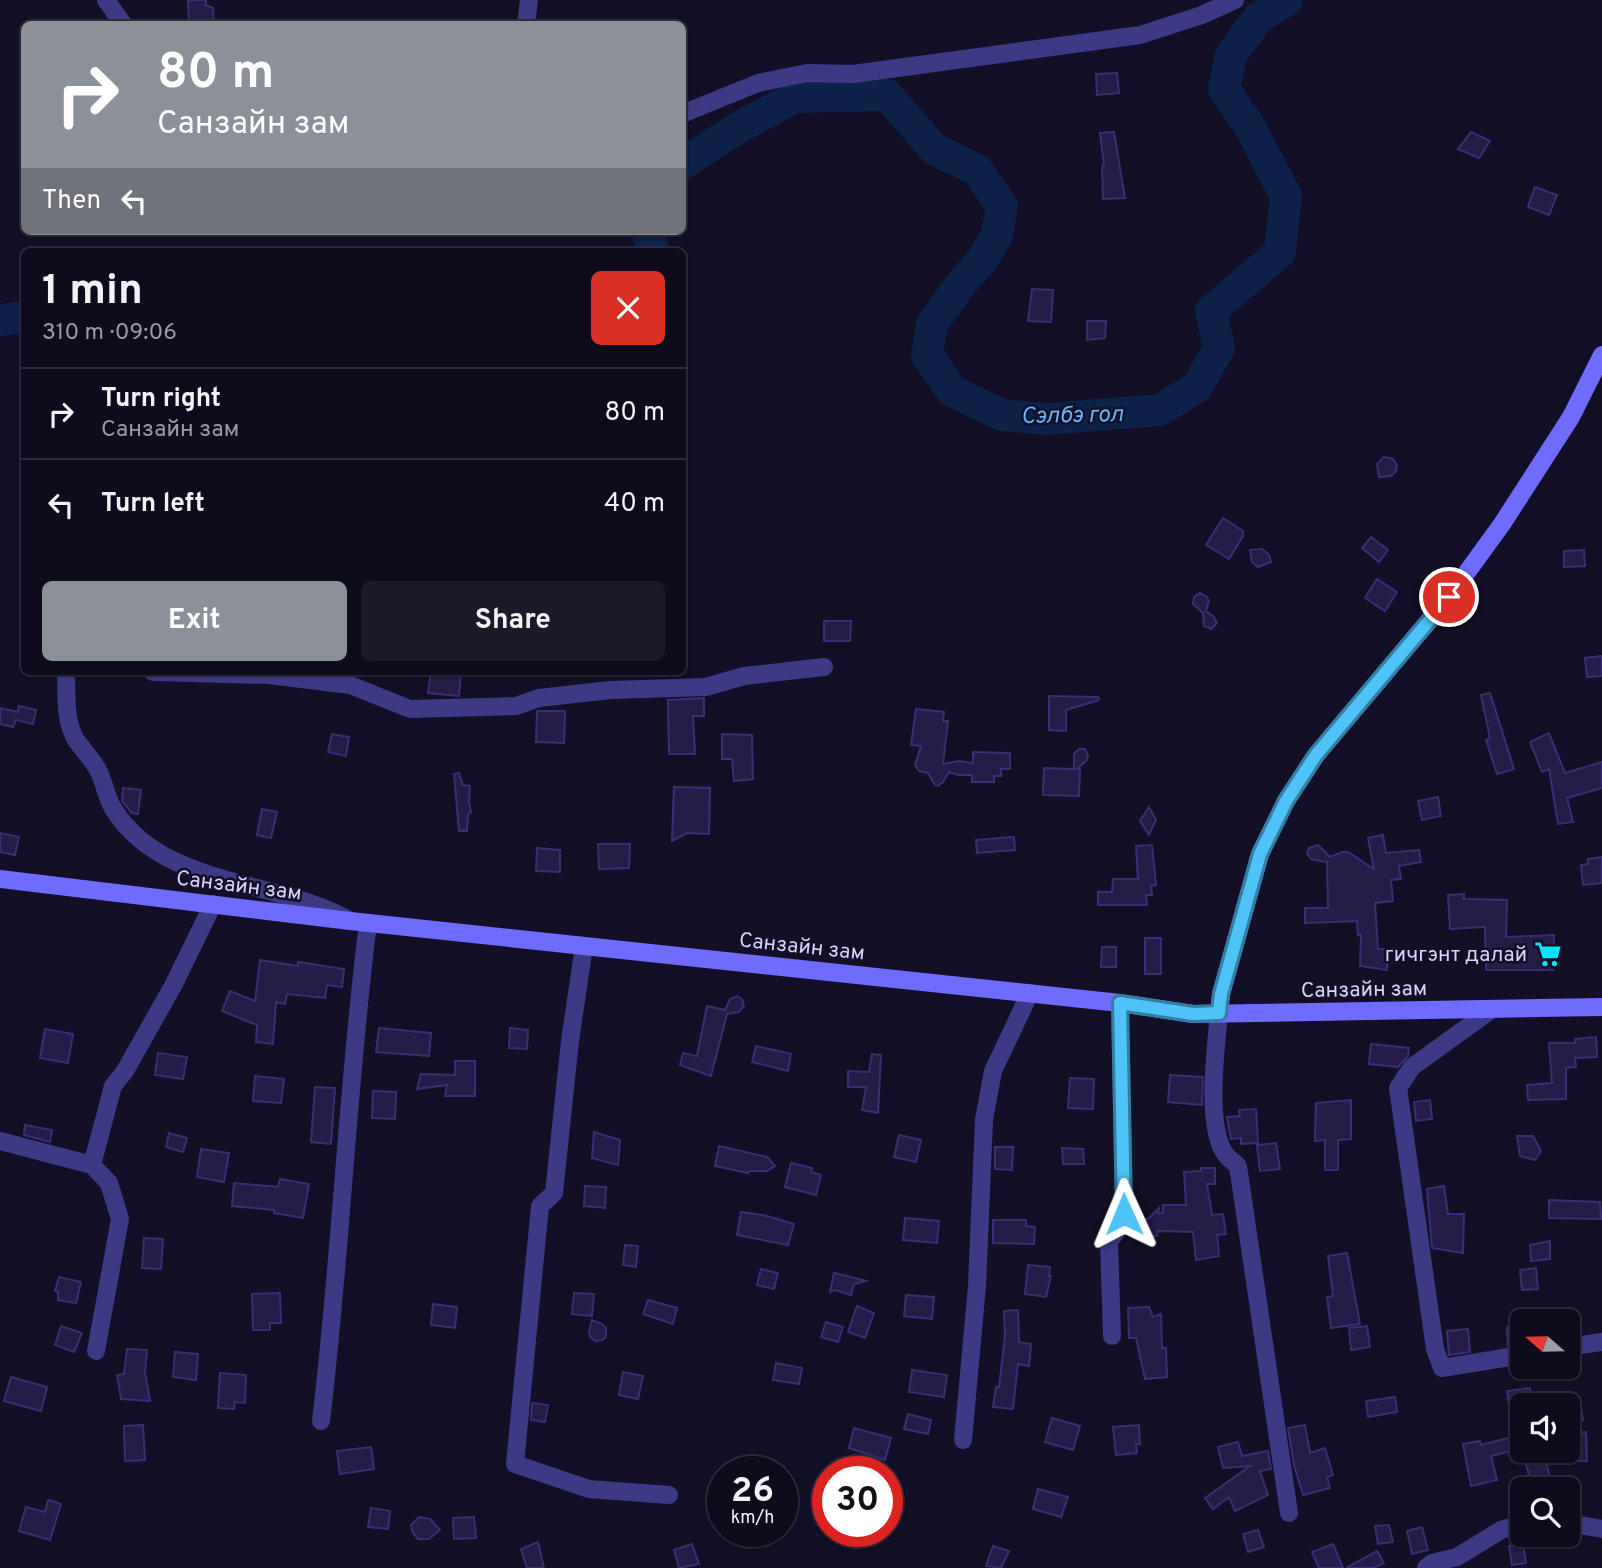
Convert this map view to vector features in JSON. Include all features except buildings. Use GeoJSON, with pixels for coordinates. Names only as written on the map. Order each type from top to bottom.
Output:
{"type":"FeatureCollection","features":[{"type":"Feature","properties":{"kind":"main road"},"geometry":{"type":"LineString","coordinates":[[1219,1013],[1221,994],[1260,854],[1286,801],[1316,755],[1449,597],[1503,524],[1571,417],[1602,355]]}},
{"type":"Feature","properties":{"kind":"main road","name":"Санзайн зам"},"geometry":{"type":"LineString","coordinates":[[0,878],[350,921],[1030,993],[1193,1014],[1602,1007]]}},
{"type":"Feature","properties":{"kind":"street"},"geometry":{"type":"LineString","coordinates":[[106,0],[121,21]]}},
{"type":"Feature","properties":{"kind":"street"},"geometry":{"type":"LineString","coordinates":[[526,21],[529,0]]}},
{"type":"Feature","properties":{"kind":"street"},"geometry":{"type":"LineString","coordinates":[[686,112],[758,83],[807,72],[853,74],[1140,35],[1202,15],[1235,0]]}},
{"type":"Feature","properties":{"kind":"street"},"geometry":{"type":"LineString","coordinates":[[269,675],[350,685],[410,709],[516,706],[540,698],[610,690],[706,687],[744,676],[824,667]]}},
{"type":"Feature","properties":{"kind":"street"},"geometry":{"type":"LineString","coordinates":[[68,675],[65,705],[75,738],[99,771],[113,809],[135,836],[151,849],[175,862],[305,902],[350,921]]}},
{"type":"Feature","properties":{"kind":"street"},"geometry":{"type":"LineString","coordinates":[[92,1165],[113,1086],[125,1071],[174,984],[213,904]]}},
{"type":"Feature","properties":{"kind":"street"},"geometry":{"type":"LineString","coordinates":[[321,1421],[333,1320],[355,1029],[368,923]]}},
{"type":"Feature","properties":{"kind":"street"},"geometry":{"type":"LineString","coordinates":[[584,946],[570,1041],[554,1193],[540,1206],[515,1464],[589,1489],[669,1495]]}},
{"type":"Feature","properties":{"kind":"street"},"geometry":{"type":"LineString","coordinates":[[963,1440],[977,1286],[984,1120],[993,1071],[1030,993]]}},
{"type":"Feature","properties":{"kind":"street"},"geometry":{"type":"LineString","coordinates":[[1112,1336],[1109,1241],[1122,1225],[1124,1214],[1120,1003]]}},
{"type":"Feature","properties":{"kind":"street"},"geometry":{"type":"LineString","coordinates":[[1490,1010],[1412,1067],[1398,1088],[1435,1349],[1441,1368],[1510,1357]]}},
{"type":"Feature","properties":{"kind":"street"},"geometry":{"type":"LineString","coordinates":[[1219,1013],[1214,1107],[1217,1135],[1225,1154],[1238,1166],[1289,1513]]}},
{"type":"Feature","properties":{"kind":"street"},"geometry":{"type":"LineString","coordinates":[[0,1141],[92,1165],[109,1183],[120,1219],[96,1350]]}},
{"type":"Feature","properties":{"kind":"street"},"geometry":{"type":"LineString","coordinates":[[1580,1345],[1602,1342]]}},
{"type":"Feature","properties":{"kind":"street"},"geometry":{"type":"LineString","coordinates":[[1580,1526],[1602,1529]]}},
{"type":"Feature","properties":{"kind":"street"},"geometry":{"type":"LineString","coordinates":[[1426,1568],[1432,1563],[1457,1557],[1501,1530],[1510,1527]]}},
{"type":"Feature","properties":{"kind":"waterway","name":"Сэлбэ гол"},"geometry":{"type":"LineString","coordinates":[[686,161],[738,128],[795,97],[887,95],[934,149],[977,170],[1002,206],[997,235],[982,260],[932,324],[927,355],[952,391],[1002,415],[1046,419],[1160,410],[1197,387],[1219,348],[1211,311],[1280,252],[1286,196],[1250,127],[1224,89],[1231,55],[1259,17],[1287,0]]}},
{"type":"Feature","properties":{"kind":"waterway","name":"Сэлбэ гол"},"geometry":{"type":"LineString","coordinates":[[648,235],[653,248]]}},
{"type":"Feature","properties":{"kind":"waterway","name":"Сэлбэ гол"},"geometry":{"type":"LineString","coordinates":[[0,320],[21,317]]}},
{"type":"Feature","properties":{"kind":"place","name":"гичгэнт далай"},"geometry":{"type":"Point","coordinates":[1548,954]}},
{"type":"Feature","properties":{"kind":"route"},"geometry":{"type":"LineString","coordinates":[[1124,1214],[1120,1003],[1193,1014],[1219,1013],[1221,994],[1260,854],[1286,801],[1316,755],[1449,597]]}}]}
